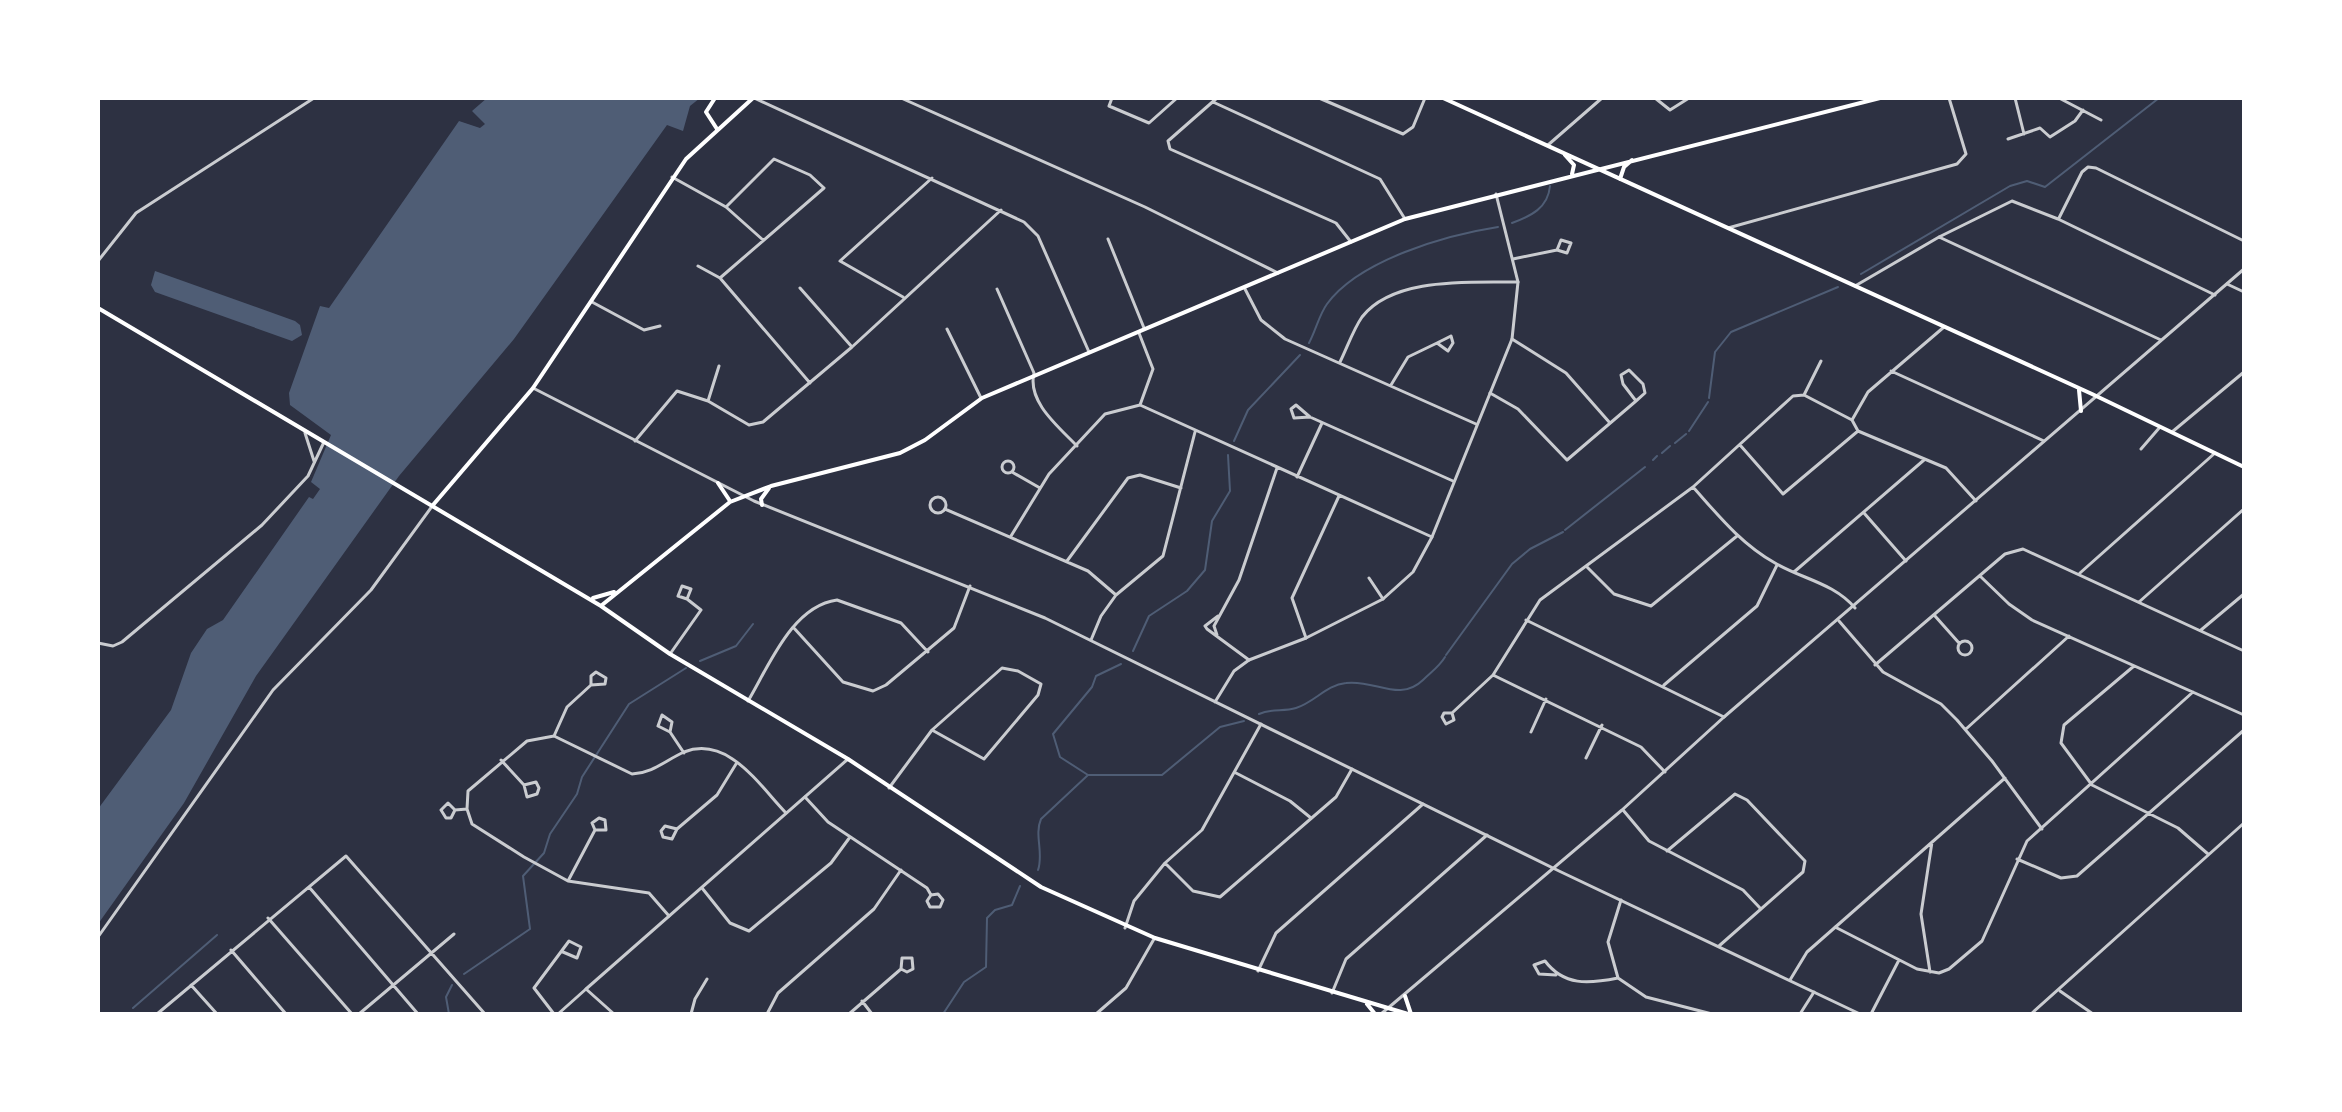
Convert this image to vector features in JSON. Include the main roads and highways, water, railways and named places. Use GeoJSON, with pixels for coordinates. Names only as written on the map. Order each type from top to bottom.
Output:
{"type":"FeatureCollection","features":[{"type":"Feature","properties":{"kind":"main road"},"geometry":{"type":"LineString","coordinates":[[715,98],[706,112],[717,129]]}},
{"type":"Feature","properties":{"kind":"main road"},"geometry":{"type":"LineString","coordinates":[[433,505],[533,388],[672,177],[717,129],[753,98]]}},
{"type":"Feature","properties":{"kind":"main road"},"geometry":{"type":"LineString","coordinates":[[1443,98],[2078,387],[2244,467]]}},
{"type":"Feature","properties":{"kind":"main road"},"geometry":{"type":"LineString","coordinates":[[601,606],[730,502],[742,496],[900,453],[925,440],[982,398],[1032,380],[1405,219],[1880,98]]}},
{"type":"Feature","properties":{"kind":"main road"},"geometry":{"type":"LineString","coordinates":[[1560,151],[1574,165],[1572,174]]}},
{"type":"Feature","properties":{"kind":"main road"},"geometry":{"type":"LineString","coordinates":[[1620,179],[1624,167],[1634,159]]}},
{"type":"Feature","properties":{"kind":"main road"},"geometry":{"type":"LineString","coordinates":[[98,308],[584,595],[670,654],[848,759],[1041,887],[1125,928],[1258,971],[1409,1014],[1405,996]]}},
{"type":"Feature","properties":{"kind":"main road"},"geometry":{"type":"LineString","coordinates":[[2078,387],[2083,402],[2081,411]]}},
{"type":"Feature","properties":{"kind":"main road"},"geometry":{"type":"LineString","coordinates":[[718,483],[730,502]]}},
{"type":"Feature","properties":{"kind":"main road"},"geometry":{"type":"LineString","coordinates":[[762,505],[761,498],[771,486]]}},
{"type":"Feature","properties":{"kind":"main road"},"geometry":{"type":"LineString","coordinates":[[584,595],[603,598],[623,587]]}},
{"type":"Feature","properties":{"kind":"main road"},"geometry":{"type":"LineString","coordinates":[[1365,1002],[1378,1014]]}},
{"type":"Feature","properties":{"kind":"water"},"geometry":{"type":"Polygon","coordinates":[[[487,98],[700,98],[690,106],[683,131],[667,125],[514,339],[399,476],[256,676],[184,803],[98,924],[98,809],[171,710],[191,653],[207,629],[223,620],[309,497],[313,499],[320,489],[311,482],[331,435],[290,405],[289,393],[320,306],[329,308],[459,121],[480,128],[485,124],[472,111],[487,98]]]}},
{"type":"Feature","properties":{"kind":"water"},"geometry":{"type":"Polygon","coordinates":[[[155,271],[295,321],[300,325],[302,335],[292,341],[155,292],[151,285],[155,271]]]}},
{"type":"Feature","properties":{"kind":"waterway"},"geometry":{"type":"LineString","coordinates":[[1861,274],[2010,186],[2027,181],[2045,187],[2159,98]]}},
{"type":"Feature","properties":{"kind":"waterway"},"geometry":{"type":"LineString","coordinates":[[1512,223],[1542,206],[1550,186]]}},
{"type":"Feature","properties":{"kind":"waterway"},"geometry":{"type":"LineString","coordinates":[[1309,343],[1327,304],[1341,288],[1381,262],[1429,243],[1498,227]]}},
{"type":"Feature","properties":{"kind":"waterway"},"geometry":{"type":"LineString","coordinates":[[1709,398],[1715,352],[1731,332],[1838,287]]}},
{"type":"Feature","properties":{"kind":"waterway"},"geometry":{"type":"LineString","coordinates":[[1234,441],[1248,410],[1300,355]]}},
{"type":"Feature","properties":{"kind":"waterway"},"geometry":{"type":"LineString","coordinates":[[1689,431],[1708,402]]}},
{"type":"Feature","properties":{"kind":"waterway"},"geometry":{"type":"LineString","coordinates":[[1675,443],[1686,434]]}},
{"type":"Feature","properties":{"kind":"waterway"},"geometry":{"type":"LineString","coordinates":[[1662,453],[1670,446]]}},
{"type":"Feature","properties":{"kind":"waterway"},"geometry":{"type":"LineString","coordinates":[[1133,651],[1149,616],[1187,591],[1205,570],[1212,521],[1230,491],[1228,455]]}},
{"type":"Feature","properties":{"kind":"waterway"},"geometry":{"type":"LineString","coordinates":[[1653,460],[1657,456]]}},
{"type":"Feature","properties":{"kind":"waterway"},"geometry":{"type":"LineString","coordinates":[[1565,530],[1645,467]]}},
{"type":"Feature","properties":{"kind":"waterway"},"geometry":{"type":"LineString","coordinates":[[1446,655],[1512,564],[1530,549],[1563,532]]}},
{"type":"Feature","properties":{"kind":"waterway"},"geometry":{"type":"LineString","coordinates":[[700,661],[736,646],[753,624]]}},
{"type":"Feature","properties":{"kind":"waterway"},"geometry":{"type":"LineString","coordinates":[[1259,714],[1296,708],[1339,684],[1357,683],[1405,690],[1423,680],[1445,657]]}},
{"type":"Feature","properties":{"kind":"waterway"},"geometry":{"type":"LineString","coordinates":[[1121,664],[1096,676],[1092,687],[1053,734],[1060,757],[1088,775],[1162,775],[1220,727],[1244,721]]}},
{"type":"Feature","properties":{"kind":"waterway"},"geometry":{"type":"LineString","coordinates":[[464,974],[530,929],[523,876],[544,853],[550,834],[577,794],[582,777],[629,704],[686,668]]}},
{"type":"Feature","properties":{"kind":"waterway"},"geometry":{"type":"LineString","coordinates":[[1038,870],[1041,819],[1088,775]]}},
{"type":"Feature","properties":{"kind":"waterway"},"geometry":{"type":"LineString","coordinates":[[943,1014],[964,982],[986,967],[987,918],[995,910],[1012,905],[1020,886]]}},
{"type":"Feature","properties":{"kind":"waterway"},"geometry":{"type":"LineString","coordinates":[[133,1008],[217,935]]}},
{"type":"Feature","properties":{"kind":"waterway"},"geometry":{"type":"LineString","coordinates":[[449,1014],[446,997],[452,985]]}}]}
